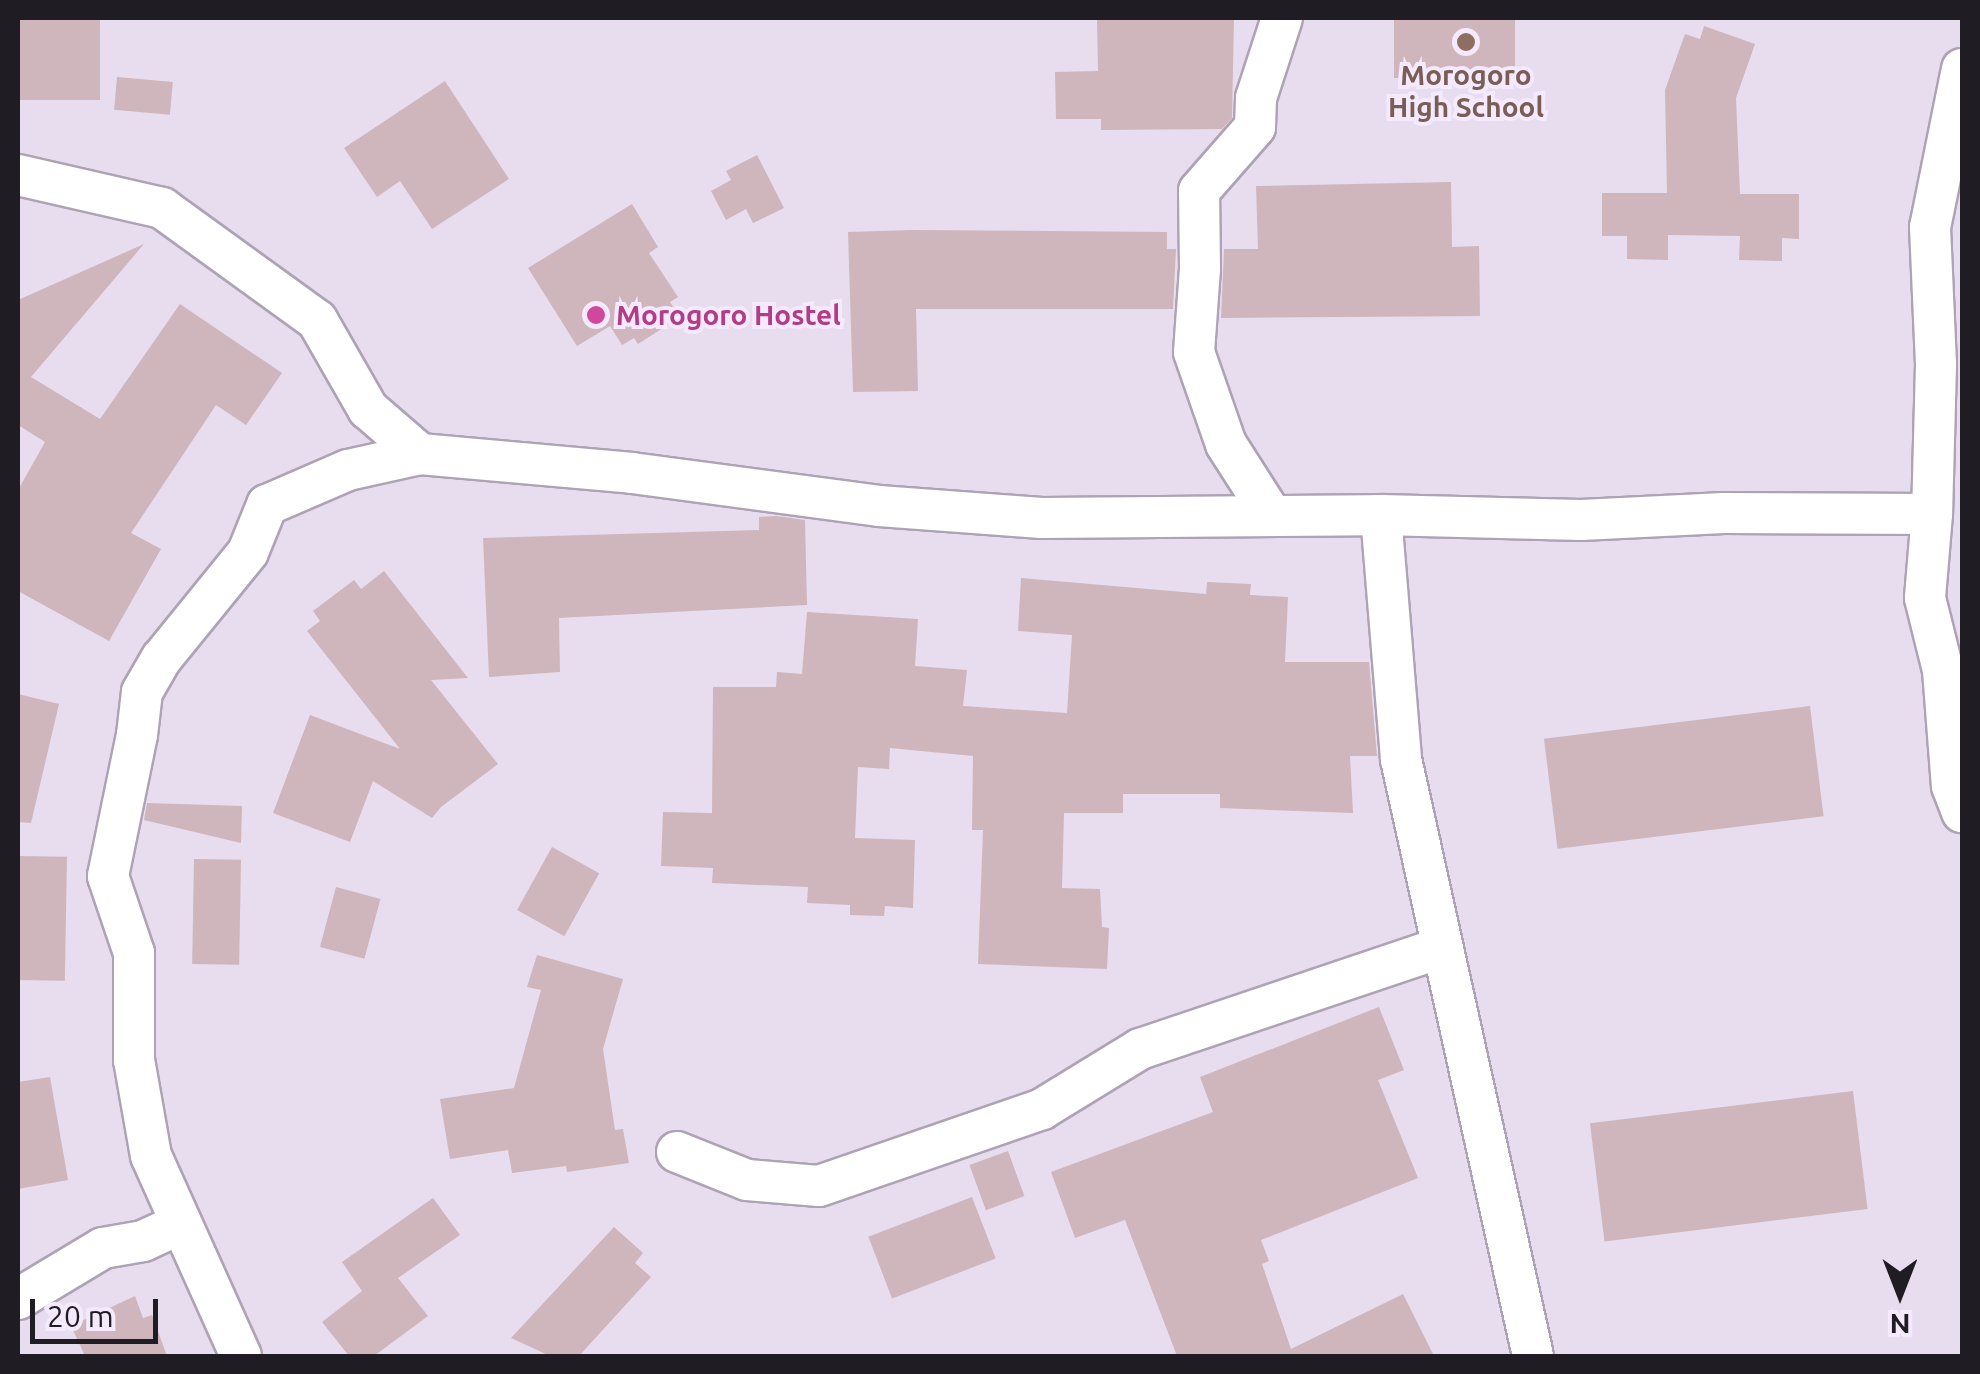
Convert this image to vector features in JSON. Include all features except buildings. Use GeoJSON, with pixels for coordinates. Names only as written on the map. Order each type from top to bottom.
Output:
{"type":"FeatureCollection","features":[{"type":"Feature","properties":{"kind":"street"},"geometry":{"type":"LineString","coordinates":[[1272,516],[1226,444],[1194,352],[1200,268],[1199,190],[1255,127],[1256,98],[1282,18]]}},
{"type":"Feature","properties":{"kind":"street"},"geometry":{"type":"LineString","coordinates":[[1962,69],[1930,227],[1936,364],[1932,514],[1925,598],[1943,670],[1952,786],[1962,812]]}},
{"type":"Feature","properties":{"kind":"street"},"geometry":{"type":"LineString","coordinates":[[18,175],[162,208],[317,320],[368,410],[420,454]]}},
{"type":"Feature","properties":{"kind":"street"},"geometry":{"type":"LineString","coordinates":[[240,1356],[151,1156],[134,1060],[134,953],[108,876],[135,747],[142,692],[162,658],[248,552],[267,505],[348,470],[420,454],[632,473],[880,506],[1042,518],[1381,515],[1581,520],[1724,513],[1932,514]]}},
{"type":"Feature","properties":{"kind":"street"},"geometry":{"type":"LineString","coordinates":[[1381,515],[1401,759],[1440,948],[1534,1356]]}},
{"type":"Feature","properties":{"kind":"street"},"geometry":{"type":"LineString","coordinates":[[677,1152],[747,1180],[819,1186],[1042,1109],[1140,1048],[1440,948]]}},
{"type":"Feature","properties":{"kind":"street"},"geometry":{"type":"LineString","coordinates":[[18,1299],[102,1248],[143,1241],[180,1224]]}},
{"type":"Feature","properties":{"kind":"place","name":"Morogoro High School"},"geometry":{"type":"Point","coordinates":[1466,42]}},
{"type":"Feature","properties":{"kind":"place","name":"Morogoro Hostel"},"geometry":{"type":"Point","coordinates":[596,315]}}]}
